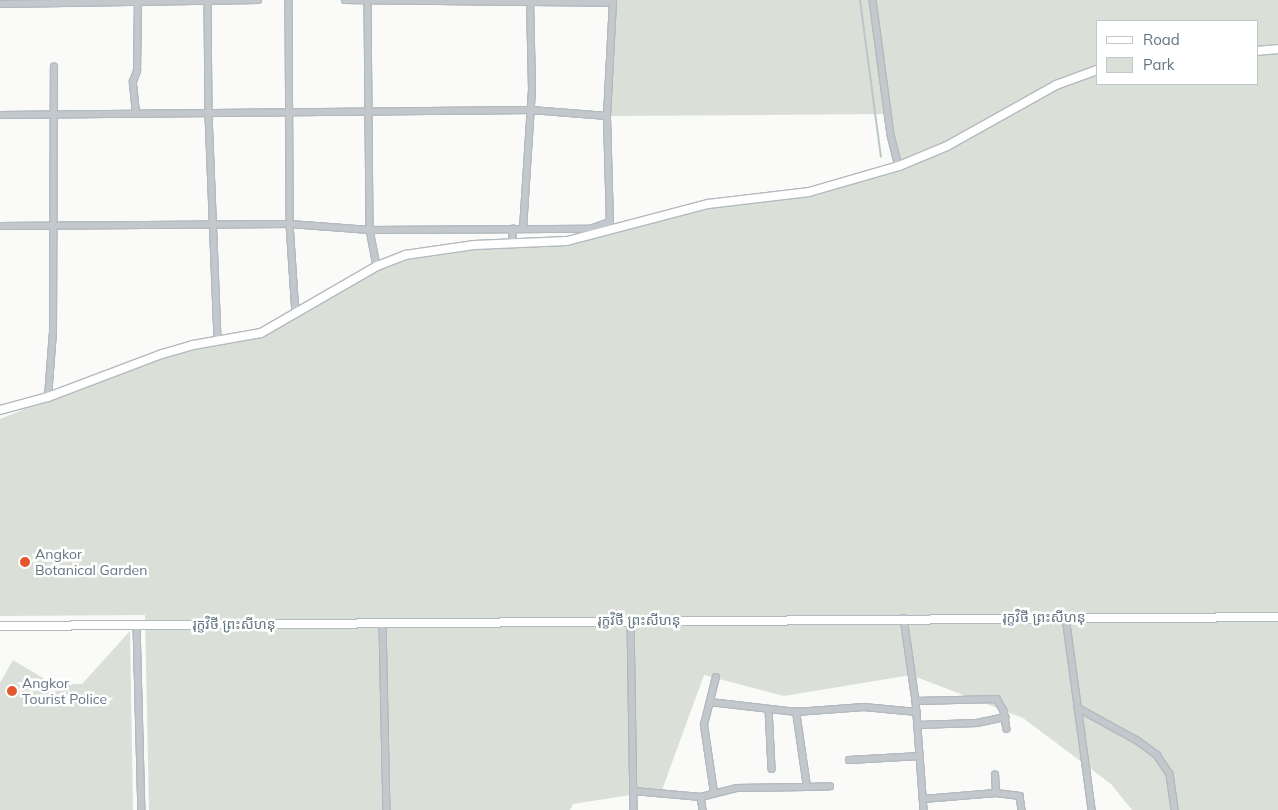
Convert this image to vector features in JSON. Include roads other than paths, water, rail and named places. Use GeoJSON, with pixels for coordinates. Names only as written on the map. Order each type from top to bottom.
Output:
{"type":"FeatureCollection","features":[{"type":"Feature","properties":{"kind":"street"},"geometry":{"type":"LineString","coordinates":[[0,4],[258,0]]}},
{"type":"Feature","properties":{"kind":"street"},"geometry":{"type":"LineString","coordinates":[[289,0],[290,224],[296,314]]}},
{"type":"Feature","properties":{"kind":"street"},"geometry":{"type":"LineString","coordinates":[[345,0],[613,2],[607,116],[611,226]]}},
{"type":"Feature","properties":{"kind":"street"},"geometry":{"type":"LineString","coordinates":[[368,0],[370,230],[377,266]]}},
{"type":"Feature","properties":{"kind":"street"},"geometry":{"type":"LineString","coordinates":[[873,0],[891,135],[899,166]]}},
{"type":"Feature","properties":{"kind":"street"},"geometry":{"type":"LineString","coordinates":[[136,113],[133,82],[137,71],[138,1]]}},
{"type":"Feature","properties":{"kind":"street"},"geometry":{"type":"LineString","coordinates":[[208,1],[209,115],[218,340]]}},
{"type":"Feature","properties":{"kind":"street"},"geometry":{"type":"LineString","coordinates":[[523,229],[531,110],[530,1]]}},
{"type":"Feature","properties":{"kind":"street"},"geometry":{"type":"LineString","coordinates":[[1258,51],[1278,49]]}},
{"type":"Feature","properties":{"kind":"street"},"geometry":{"type":"LineString","coordinates":[[48,397],[53,332],[54,67]]}},
{"type":"Feature","properties":{"kind":"street"},"geometry":{"type":"LineString","coordinates":[[0,226],[290,224],[370,230],[590,229],[708,204],[809,192],[899,166],[947,146],[1056,85],[1096,70]]}},
{"type":"Feature","properties":{"kind":"street"},"geometry":{"type":"LineString","coordinates":[[0,115],[54,112],[209,115],[291,112],[531,110],[607,116]]}},
{"type":"Feature","properties":{"kind":"street"},"geometry":{"type":"LineString","coordinates":[[0,410],[48,397],[162,354],[218,340],[261,334],[377,266],[406,255],[512,243],[568,241],[611,226]]}},
{"type":"Feature","properties":{"kind":"street"},"geometry":{"type":"LineString","coordinates":[[512,243],[513,229]]}},
{"type":"Feature","properties":{"kind":"street"},"geometry":{"type":"LineString","coordinates":[[1066,617],[1092,810]]}},
{"type":"Feature","properties":{"kind":"street","name":"រុក្ខវិថី ព្រះសីហនុ"},"geometry":{"type":"LineString","coordinates":[[0,626],[904,618],[1278,617]]}},
{"type":"Feature","properties":{"kind":"street"},"geometry":{"type":"LineString","coordinates":[[904,618],[916,700],[924,810]]}},
{"type":"Feature","properties":{"kind":"street"},"geometry":{"type":"LineString","coordinates":[[630,620],[634,810]]}},
{"type":"Feature","properties":{"kind":"street"},"geometry":{"type":"LineString","coordinates":[[384,622],[388,810]]}},
{"type":"Feature","properties":{"kind":"street"},"geometry":{"type":"LineString","coordinates":[[137,624],[142,810]]}},
{"type":"Feature","properties":{"kind":"street"},"geometry":{"type":"LineString","coordinates":[[714,792],[704,733],[716,677]]}},
{"type":"Feature","properties":{"kind":"street"},"geometry":{"type":"LineString","coordinates":[[916,700],[996,699],[1005,717],[1007,729]]}},
{"type":"Feature","properties":{"kind":"street"},"geometry":{"type":"LineString","coordinates":[[710,702],[796,712],[864,707],[917,712]]}},
{"type":"Feature","properties":{"kind":"street"},"geometry":{"type":"LineString","coordinates":[[1078,708],[1138,740],[1157,755],[1170,774],[1175,810]]}},
{"type":"Feature","properties":{"kind":"street"},"geometry":{"type":"LineString","coordinates":[[770,709],[772,769]]}},
{"type":"Feature","properties":{"kind":"street"},"geometry":{"type":"LineString","coordinates":[[796,712],[807,787]]}},
{"type":"Feature","properties":{"kind":"street"},"geometry":{"type":"LineString","coordinates":[[917,725],[977,723],[1005,717]]}},
{"type":"Feature","properties":{"kind":"street"},"geometry":{"type":"LineString","coordinates":[[848,760],[920,756]]}},
{"type":"Feature","properties":{"kind":"street"},"geometry":{"type":"LineString","coordinates":[[995,775],[996,793]]}},
{"type":"Feature","properties":{"kind":"street"},"geometry":{"type":"LineString","coordinates":[[634,791],[701,797],[714,792],[736,788],[830,786]]}},
{"type":"Feature","properties":{"kind":"street"},"geometry":{"type":"LineString","coordinates":[[923,799],[996,793],[1020,796],[1022,810]]}},
{"type":"Feature","properties":{"kind":"street"},"geometry":{"type":"LineString","coordinates":[[701,797],[703,810]]}},
{"type":"Feature","properties":{"kind":"waterway"},"geometry":{"type":"LineString","coordinates":[[860,0],[881,157]]}},
{"type":"Feature","properties":{"kind":"place","name":"Angkor Botanical Garden"},"geometry":{"type":"Point","coordinates":[25,562]}},
{"type":"Feature","properties":{"kind":"place","name":"Angkor Tourist Police"},"geometry":{"type":"Point","coordinates":[12,691]}}]}
